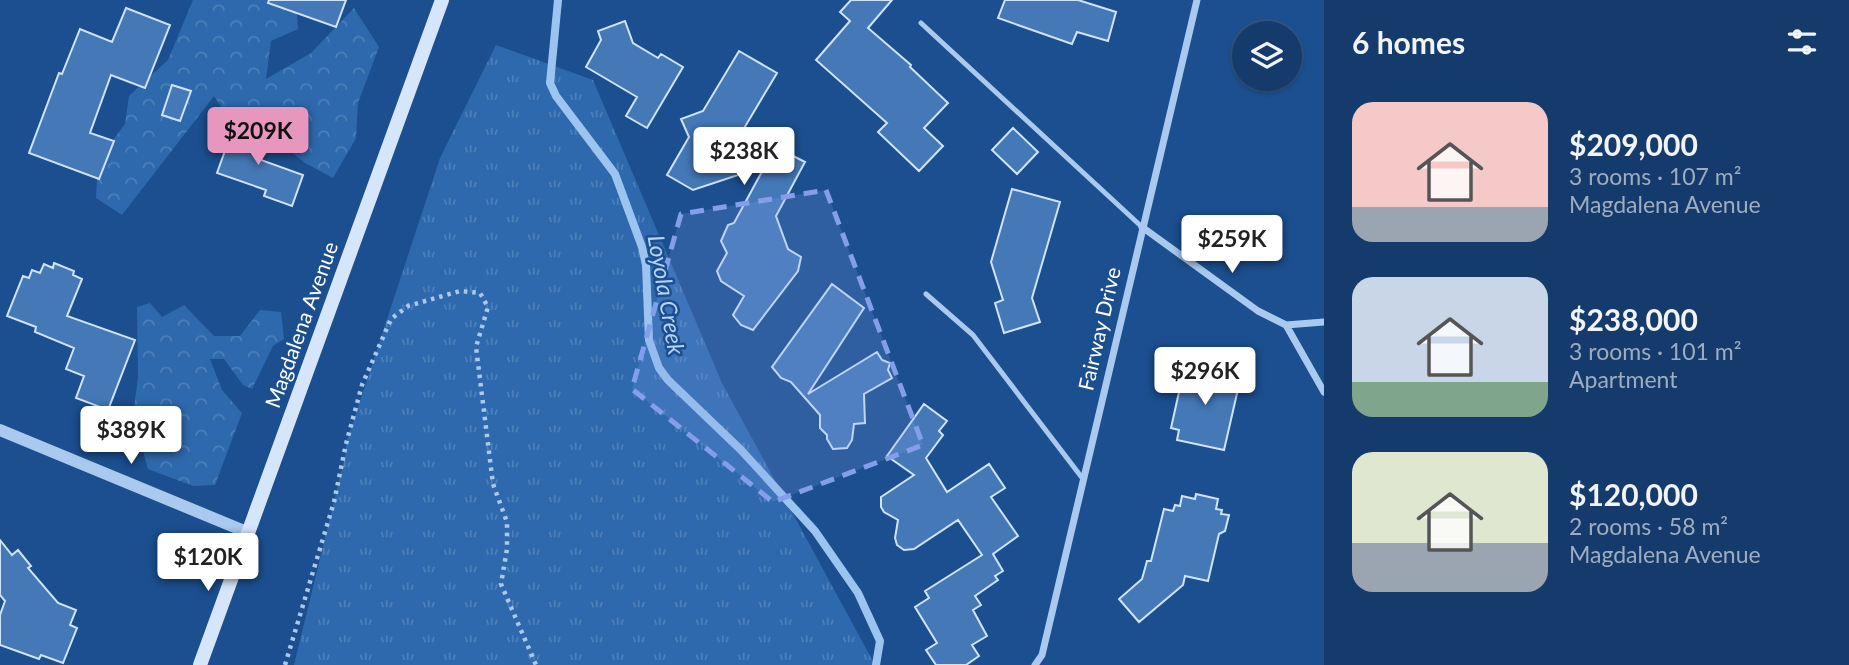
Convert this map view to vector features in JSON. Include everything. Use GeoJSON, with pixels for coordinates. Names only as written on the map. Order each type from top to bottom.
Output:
{"type":"FeatureCollection","features":[{"type":"Feature","properties":{"kind":"main road","name":"Magdalena Avenue"},"geometry":{"type":"LineString","coordinates":[[200,665],[443,0]]}},
{"type":"Feature","properties":{"kind":"street","name":"Fairway Drive"},"geometry":{"type":"LineString","coordinates":[[1035,665],[1042,655],[1197,0]]}},
{"type":"Feature","properties":{"kind":"street"},"geometry":{"type":"LineString","coordinates":[[1142,227],[1258,311],[1286,325],[1324,322]]}},
{"type":"Feature","properties":{"kind":"street"},"geometry":{"type":"LineString","coordinates":[[1286,325],[1324,392]]}},
{"type":"Feature","properties":{"kind":"street"},"geometry":{"type":"LineString","coordinates":[[0,430],[249,533]]}},
{"type":"Feature","properties":{"kind":"lane"},"geometry":{"type":"LineString","coordinates":[[921,23],[1142,227]]}},
{"type":"Feature","properties":{"kind":"lane"},"geometry":{"type":"LineString","coordinates":[[926,294],[973,335],[1083,479]]}},
{"type":"Feature","properties":{"kind":"path"},"geometry":{"type":"LineString","coordinates":[[285,665],[334,502],[345,444],[362,385],[391,319],[408,306],[460,291],[480,293],[488,307],[476,347],[493,484],[507,522],[507,549],[501,584],[536,665]]}},
{"type":"Feature","properties":{"kind":"highlighted area"},"geometry":{"type":"Polygon","coordinates":[[[826,190],[923,445],[773,502],[632,389],[681,214],[826,190]]]}},
{"type":"Feature","properties":{"kind":"green space"},"geometry":{"type":"Polygon","coordinates":[[[193,0],[296,0],[298,29],[271,41],[266,79],[311,53],[354,8],[379,47],[358,103],[356,138],[333,178],[305,163],[262,129],[231,123],[214,96],[122,215],[96,198],[98,160],[125,124],[129,96],[168,60],[193,0]]]}},
{"type":"Feature","properties":{"kind":"green space"},"geometry":{"type":"Polygon","coordinates":[[[496,45],[593,80],[722,383],[875,665],[294,665],[346,444],[440,158],[496,45]]]}},
{"type":"Feature","properties":{"kind":"green space"},"geometry":{"type":"Polygon","coordinates":[[[150,303],[162,317],[184,305],[214,336],[240,336],[260,310],[281,312],[284,339],[273,346],[252,389],[243,385],[224,359],[210,359],[222,390],[242,413],[215,485],[193,486],[148,469],[133,416],[138,377],[137,307],[150,303]]]}},
{"type":"Feature","properties":{"kind":"building"},"geometry":{"type":"Polygon","coordinates":[[[269,0],[346,0],[336,27],[268,3],[269,0]]]}},
{"type":"Feature","properties":{"kind":"building"},"geometry":{"type":"Polygon","coordinates":[[[851,0],[892,0],[868,28],[911,65],[910,67],[948,103],[924,128],[943,146],[919,171],[878,132],[887,123],[816,60],[850,21],[840,12],[851,0]]]}},
{"type":"Feature","properties":{"kind":"building"},"geometry":{"type":"Polygon","coordinates":[[[1005,0],[1078,0],[1116,12],[1108,41],[1077,32],[1072,44],[998,18],[1005,0]]]}},
{"type":"Feature","properties":{"kind":"building"},"geometry":{"type":"Polygon","coordinates":[[[126,8],[170,25],[145,88],[111,75],[90,133],[114,141],[99,179],[29,153],[59,73],[62,74],[80,29],[112,42],[126,8]]]}},
{"type":"Feature","properties":{"kind":"building"},"geometry":{"type":"Polygon","coordinates":[[[625,21],[633,43],[658,58],[661,54],[683,67],[647,128],[626,116],[637,97],[586,67],[601,40],[598,31],[625,21]]]}},
{"type":"Feature","properties":{"kind":"building"},"geometry":{"type":"Polygon","coordinates":[[[739,51],[777,73],[743,130],[805,162],[776,216],[788,249],[801,257],[798,271],[753,330],[741,325],[733,315],[744,296],[721,281],[717,271],[727,253],[721,241],[728,225],[734,223],[765,166],[693,190],[667,175],[689,137],[681,119],[703,111],[739,51]]]}},
{"type":"Feature","properties":{"kind":"building"},"geometry":{"type":"Polygon","coordinates":[[[172,85],[191,91],[180,121],[162,115],[172,85]]]}},
{"type":"Feature","properties":{"kind":"building"},"geometry":{"type":"Polygon","coordinates":[[[234,126],[269,139],[261,160],[303,175],[292,206],[264,196],[266,190],[217,173],[234,126]]]}},
{"type":"Feature","properties":{"kind":"building"},"geometry":{"type":"Polygon","coordinates":[[[1013,128],[1038,152],[1017,174],[992,150],[1013,128]]]}},
{"type":"Feature","properties":{"kind":"building"},"geometry":{"type":"Polygon","coordinates":[[[1012,189],[1060,202],[1032,298],[1040,322],[1004,333],[995,303],[1003,300],[991,262],[1012,189]]]}},
{"type":"Feature","properties":{"kind":"building"},"geometry":{"type":"Polygon","coordinates":[[[54,263],[74,271],[73,275],[82,279],[67,316],[135,340],[108,410],[76,398],[84,376],[66,369],[74,348],[35,332],[36,327],[7,316],[23,276],[29,278],[32,270],[40,273],[44,264],[53,268],[54,263]]]}},
{"type":"Feature","properties":{"kind":"building"},"geometry":{"type":"Polygon","coordinates":[[[832,284],[864,308],[808,394],[877,352],[882,360],[890,363],[888,370],[892,378],[864,394],[865,423],[854,424],[852,440],[847,448],[833,449],[827,435],[820,428],[820,415],[791,382],[781,378],[772,367],[832,284]]]}},
{"type":"Feature","properties":{"kind":"building"},"geometry":{"type":"Polygon","coordinates":[[[1185,365],[1241,376],[1224,450],[1177,440],[1179,430],[1171,428],[1185,365]]]}},
{"type":"Feature","properties":{"kind":"building"},"geometry":{"type":"Polygon","coordinates":[[[924,404],[947,421],[939,431],[943,435],[926,458],[947,492],[989,464],[1005,488],[991,497],[1018,536],[993,554],[1003,571],[995,576],[998,580],[975,596],[981,605],[973,610],[987,636],[972,645],[979,656],[966,665],[936,665],[926,650],[937,643],[915,607],[929,598],[925,591],[982,555],[958,520],[914,549],[904,550],[897,545],[895,538],[898,520],[884,512],[881,507],[881,497],[914,475],[887,456],[924,404]]]}},
{"type":"Feature","properties":{"kind":"building"},"geometry":{"type":"Polygon","coordinates":[[[1196,494],[1218,499],[1216,509],[1222,510],[1221,514],[1229,515],[1225,531],[1219,534],[1208,581],[1185,576],[1183,585],[1139,622],[1119,599],[1142,579],[1147,561],[1151,561],[1164,509],[1173,511],[1175,505],[1180,506],[1182,496],[1195,499],[1196,494]]]}},
{"type":"Feature","properties":{"kind":"building"},"geometry":{"type":"Polygon","coordinates":[[[0,540],[12,555],[18,550],[31,566],[28,568],[58,603],[76,610],[70,625],[77,628],[63,663],[41,655],[39,659],[0,645],[0,615],[5,601],[0,595],[0,540]]]}},
{"type":"Feature","properties":{"kind":"waterway","name":"Loyola Creek"},"geometry":{"type":"LineString","coordinates":[[558,0],[550,83],[556,96],[615,174],[642,247],[646,265],[649,340],[659,368],[668,380],[741,450],[815,531],[858,593],[880,641],[876,665]]}}]}
